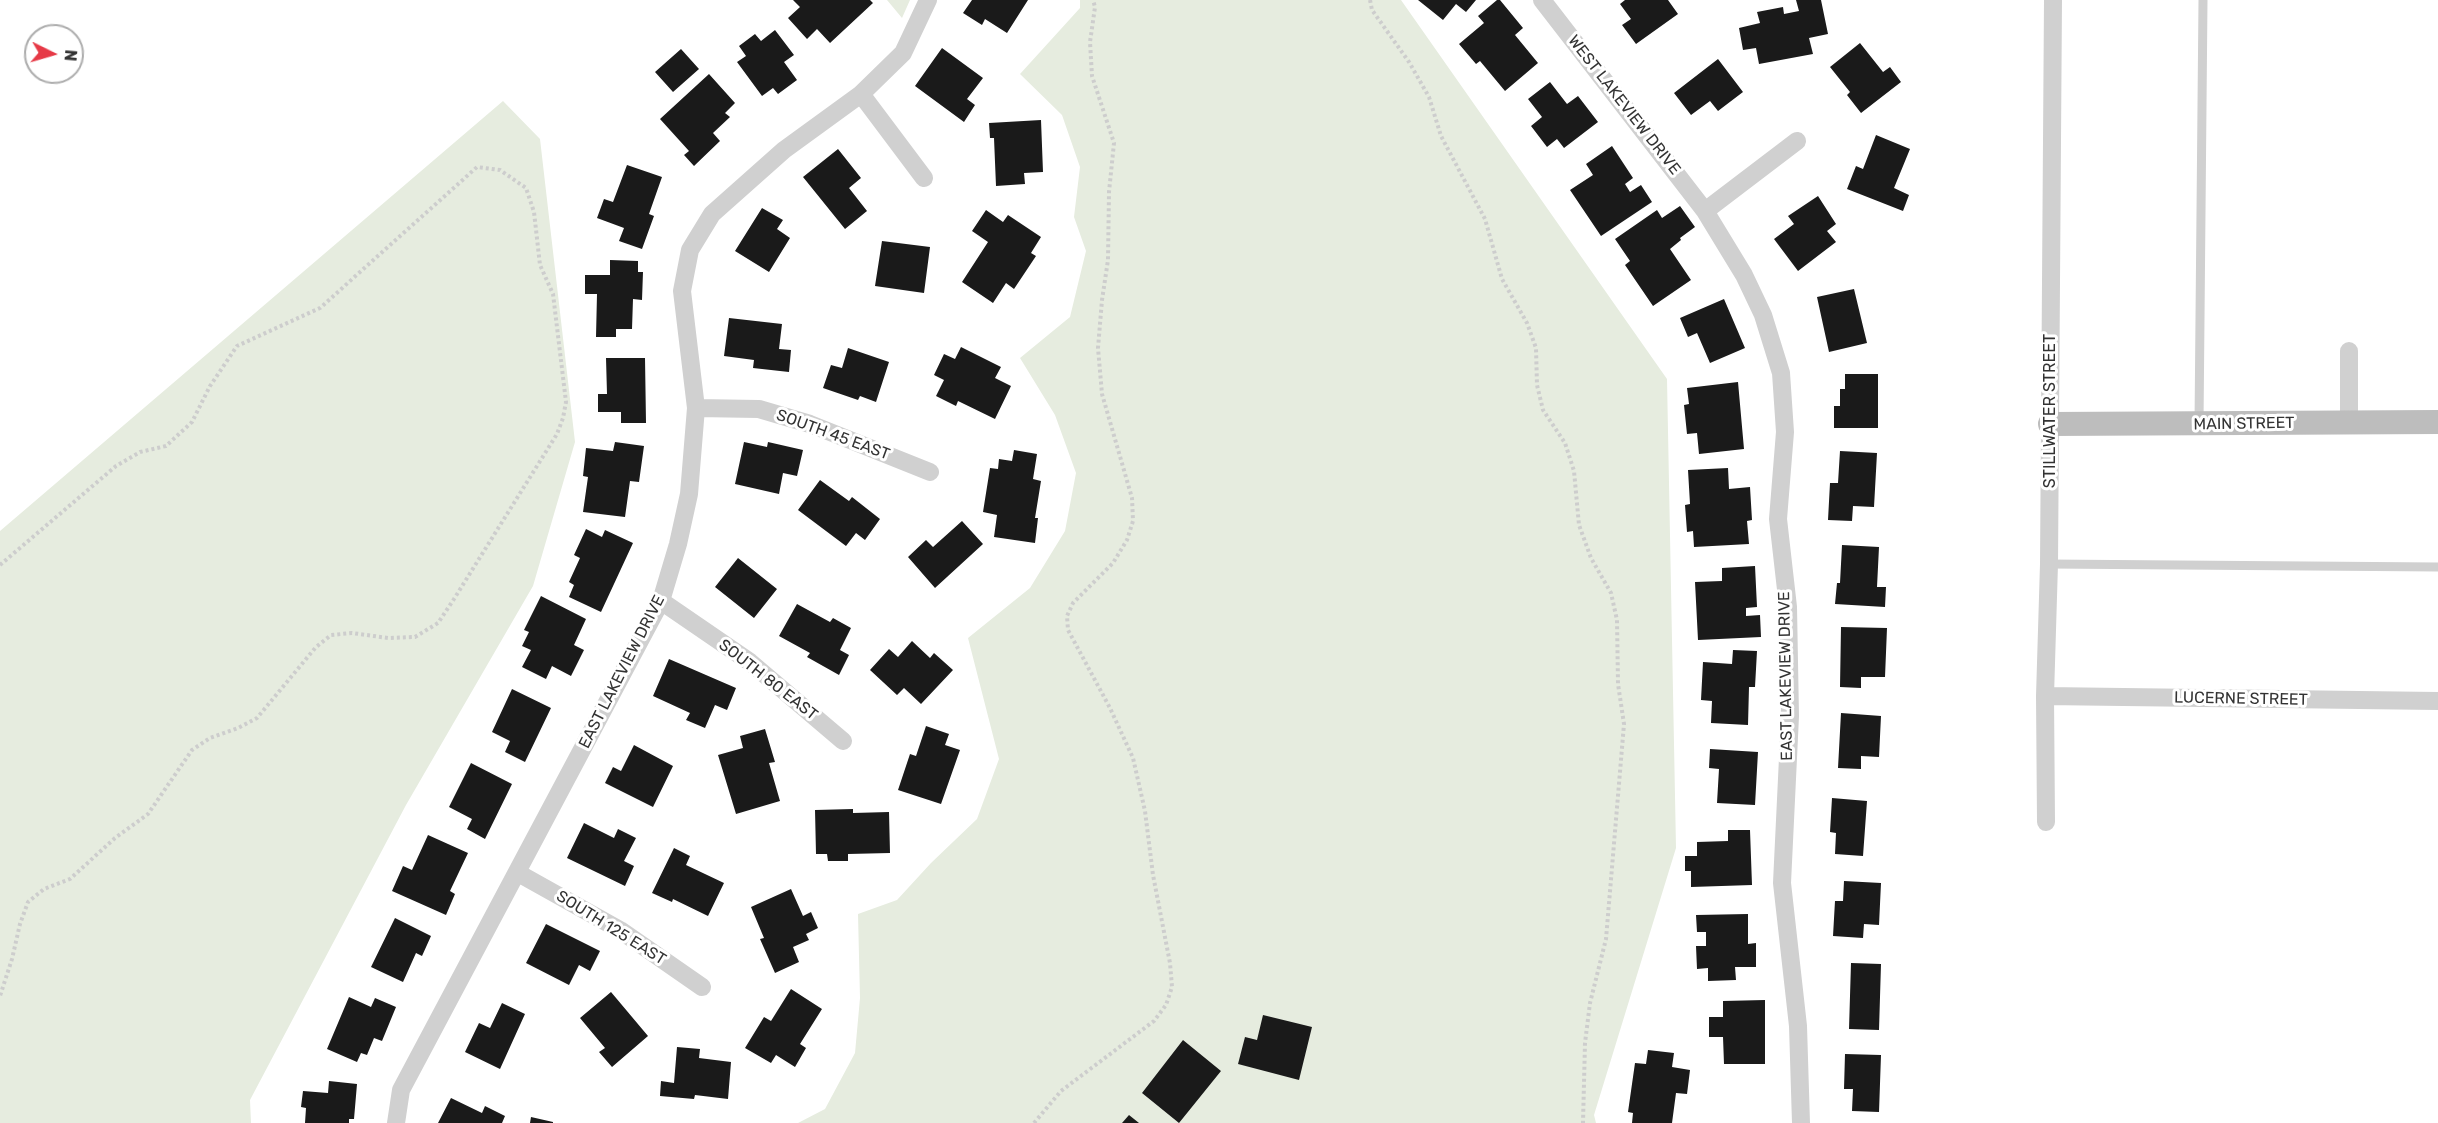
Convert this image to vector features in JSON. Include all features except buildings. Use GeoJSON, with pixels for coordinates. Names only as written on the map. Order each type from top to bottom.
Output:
{"type":"FeatureCollection","features":[{"type":"Feature","properties":{"kind":"street"},"geometry":{"type":"LineString","coordinates":[[924,178],[861,94],[903,53],[928,0]]}},
{"type":"Feature","properties":{"kind":"street","name":"STILLWATER STREET"},"geometry":{"type":"LineString","coordinates":[[2046,822],[2044,696],[2049,564],[2053,0]]}},
{"type":"Feature","properties":{"kind":"street","name":"WEST LAKEVIEW DRIVE"},"geometry":{"type":"LineString","coordinates":[[1545,1],[1705,211]]}},
{"type":"Feature","properties":{"kind":"street","name":"EAST LAKEVIEW DRIVE"},"geometry":{"type":"LineString","coordinates":[[396,1122],[401,1090],[661,601],[678,544],[689,494],[696,408],[682,291],[690,250],[712,214],[784,150],[861,94]]}},
{"type":"Feature","properties":{"kind":"street"},"geometry":{"type":"LineString","coordinates":[[1705,211],[1797,141]]}},
{"type":"Feature","properties":{"kind":"street","name":"EAST LAKEVIEW DRIVE"},"geometry":{"type":"LineString","coordinates":[[1705,211],[1744,275],[1763,315],[1781,373],[1785,432],[1778,519],[1788,607],[1790,716],[1782,883],[1797,1026],[1801,1123]]}},
{"type":"Feature","properties":{"kind":"street"},"geometry":{"type":"LineString","coordinates":[[2349,351],[2349,423]]}},
{"type":"Feature","properties":{"kind":"street","name":"SOUTH 45 EAST"},"geometry":{"type":"LineString","coordinates":[[696,408],[759,409],[810,423],[930,472]]}},
{"type":"Feature","properties":{"kind":"street","name":"MAIN STREET"},"geometry":{"type":"LineString","coordinates":[[2050,424],[2438,422]]}},
{"type":"Feature","properties":{"kind":"street","name":"SOUTH 80 EAST"},"geometry":{"type":"LineString","coordinates":[[661,601],[750,662],[843,741]]}},
{"type":"Feature","properties":{"kind":"street","name":"LUCERNE STREET"},"geometry":{"type":"LineString","coordinates":[[2044,696],[2438,701]]}},
{"type":"Feature","properties":{"kind":"street","name":"SOUTH 125 EAST"},"geometry":{"type":"LineString","coordinates":[[518,873],[621,930],[702,987]]}},
{"type":"Feature","properties":{"kind":"lane"},"geometry":{"type":"LineString","coordinates":[[2199,425],[2203,0]]}},
{"type":"Feature","properties":{"kind":"lane"},"geometry":{"type":"LineString","coordinates":[[2049,564],[2438,567]]}},
{"type":"Feature","properties":{"kind":"path"},"geometry":{"type":"LineString","coordinates":[[1034,1123],[1061,1091],[1154,1021],[1166,1005],[1172,987],[1145,811],[1133,758],[1110,708],[1068,630],[1067,616],[1073,603],[1113,563],[1127,540],[1133,521],[1132,498],[1102,394],[1098,348],[1108,260],[1109,192],[1114,143],[1092,76],[1090,42],[1095,7],[1093,0]]}},
{"type":"Feature","properties":{"kind":"path"},"geometry":{"type":"LineString","coordinates":[[1370,0],[1372,10],[1409,62],[1429,97],[1442,136],[1485,219],[1502,279],[1527,323],[1536,348],[1537,385],[1544,410],[1565,443],[1574,471],[1579,525],[1591,558],[1611,593],[1617,620],[1618,684],[1624,724],[1606,939],[1590,1003],[1585,1043],[1583,1123]]}},
{"type":"Feature","properties":{"kind":"path"},"geometry":{"type":"LineString","coordinates":[[0,565],[116,466],[140,452],[166,446],[192,422],[210,386],[237,346],[320,309],[477,167],[500,170],[526,188],[534,212],[540,265],[553,294],[566,402],[557,434],[454,599],[438,623],[415,637],[388,638],[352,633],[332,635],[316,647],[257,718],[210,738],[192,750],[148,814],[115,838],[70,879],[44,889],[28,902],[0,996]]}},
{"type":"Feature","properties":{"kind":"shaded area"},"geometry":{"type":"Polygon","coordinates":[[[887,0],[910,0],[902,18],[887,0]]]}},
{"type":"Feature","properties":{"kind":"shaded area"},"geometry":{"type":"Polygon","coordinates":[[[1080,0],[1401,0],[1667,379],[1676,848],[1594,1115],[1596,1123],[798,1123],[825,1109],[855,1053],[860,998],[858,914],[897,900],[931,863],[977,819],[999,759],[968,638],[1030,588],[1065,531],[1076,473],[1055,415],[1020,358],[1070,317],[1086,251],[1074,217],[1080,167],[1062,115],[1020,74],[1080,8],[1080,0]]]}},
{"type":"Feature","properties":{"kind":"shaded area"},"geometry":{"type":"Polygon","coordinates":[[[503,101],[540,139],[575,442],[533,586],[406,805],[250,1100],[251,1123],[0,1123],[0,531],[503,101]]]}}]}
